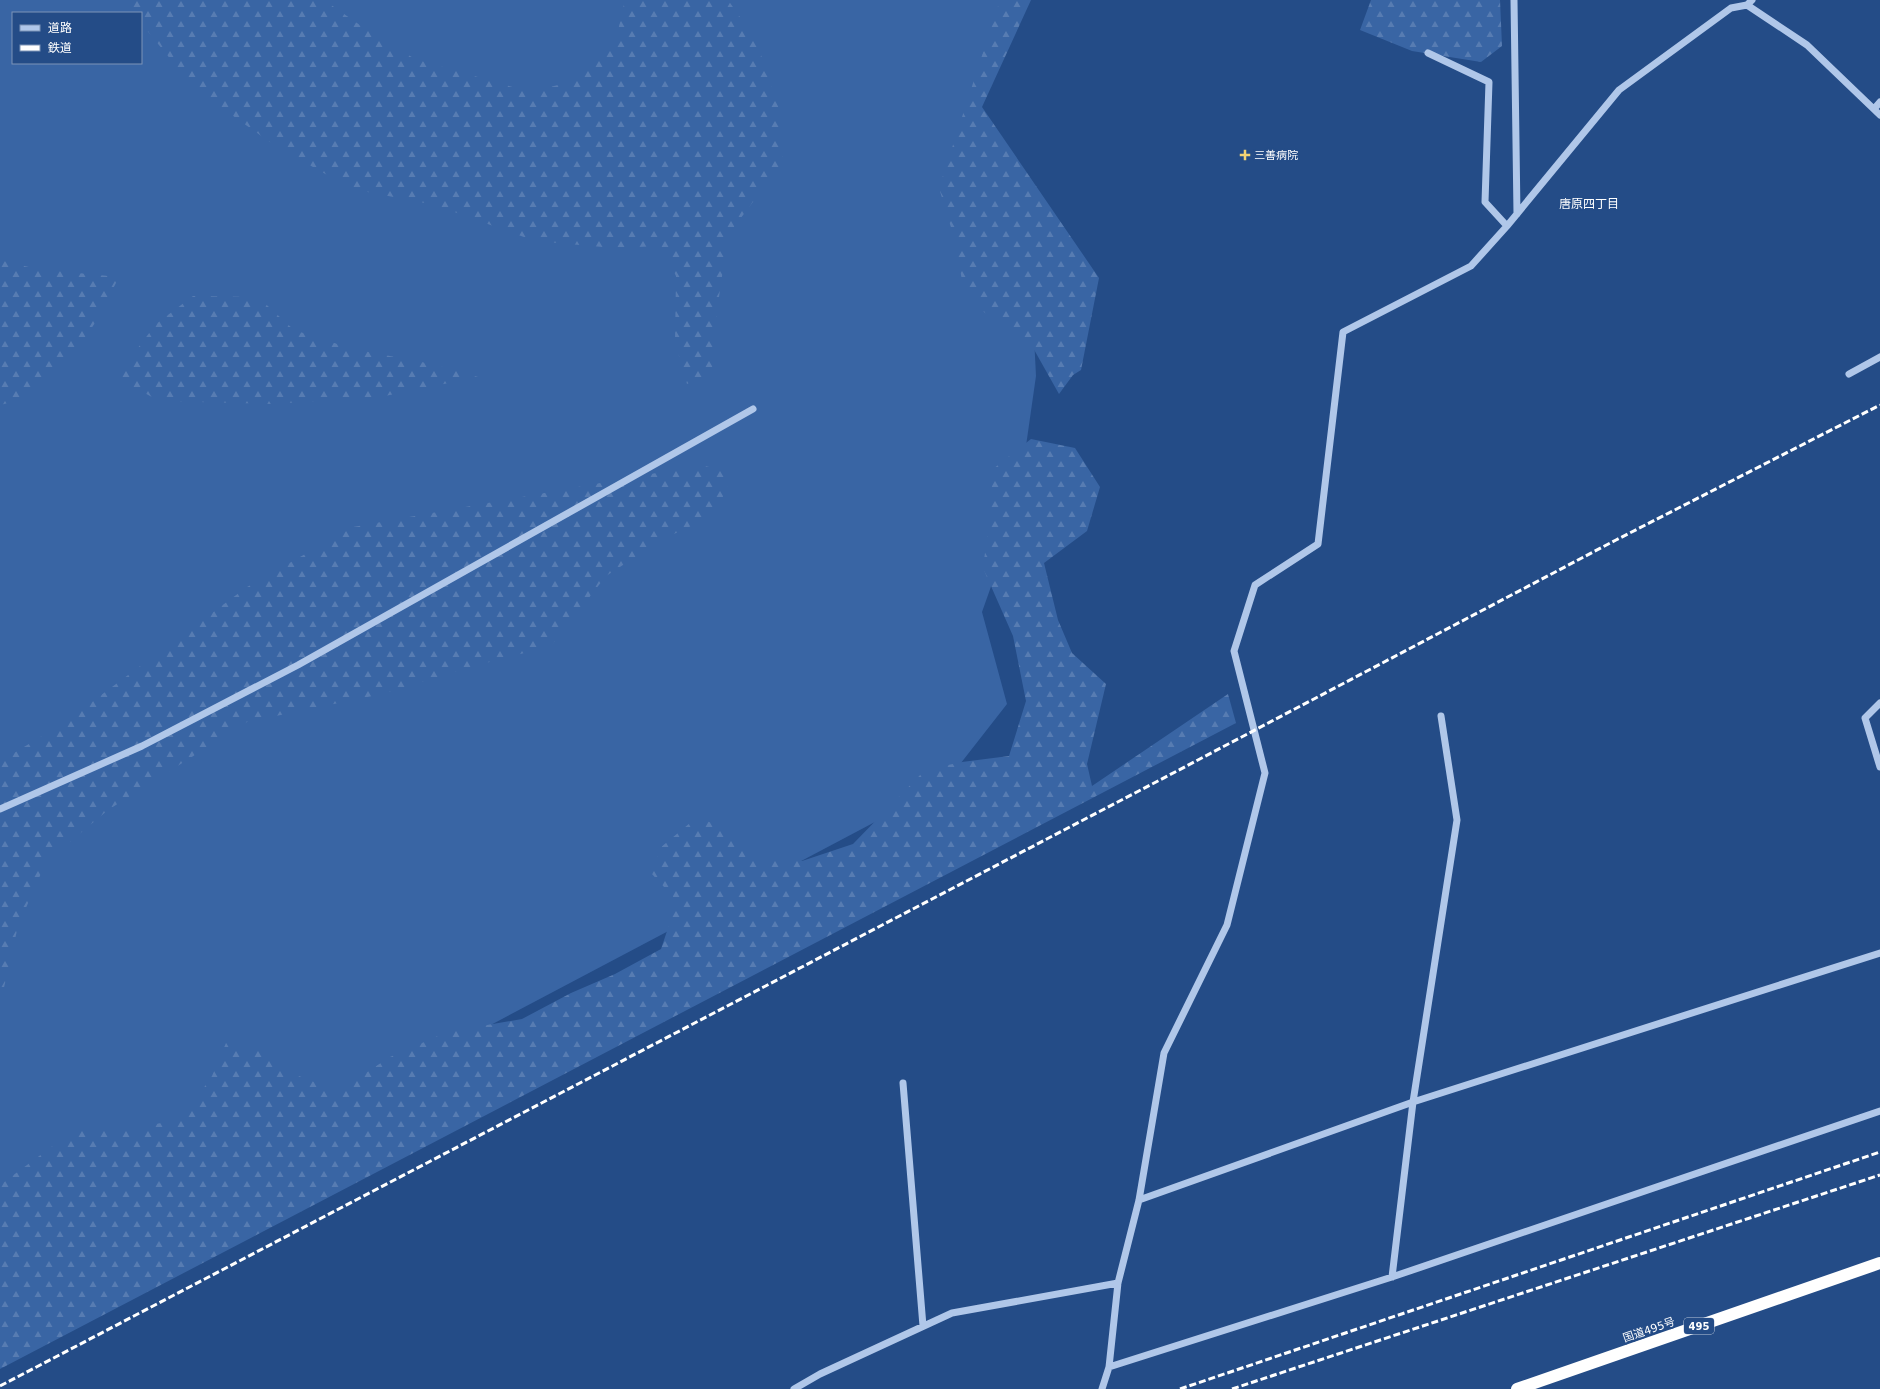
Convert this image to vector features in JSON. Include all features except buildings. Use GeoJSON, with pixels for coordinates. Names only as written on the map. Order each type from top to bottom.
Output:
{"type":"FeatureCollection","features":[{"type":"Feature","properties":{"kind":"highway","name":"国道495号"},"geometry":{"type":"LineString","coordinates":[[1524,1388],[1880,1264]]}},
{"type":"Feature","properties":{"kind":"street"},"geometry":{"type":"LineString","coordinates":[[1514,0],[1517,214]]}},
{"type":"Feature","properties":{"kind":"street"},"geometry":{"type":"LineString","coordinates":[[1102,1389],[1109,1368],[1118,1283],[1139,1200],[1164,1053],[1227,925],[1265,773],[1234,651],[1255,585],[1318,544],[1343,332],[1471,266],[1507,226],[1619,90],[1731,8],[1749,3],[1807,45],[1880,115]]}},
{"type":"Feature","properties":{"kind":"street"},"geometry":{"type":"LineString","coordinates":[[1428,53],[1489,82],[1485,202],[1507,226]]}},
{"type":"Feature","properties":{"kind":"street"},"geometry":{"type":"LineString","coordinates":[[1874,109],[1880,102]]}},
{"type":"Feature","properties":{"kind":"street"},"geometry":{"type":"LineString","coordinates":[[1849,374],[1880,357]]}},
{"type":"Feature","properties":{"kind":"street"},"geometry":{"type":"LineString","coordinates":[[0,809],[142,746],[298,665],[753,409]]}},
{"type":"Feature","properties":{"kind":"street"},"geometry":{"type":"LineString","coordinates":[[1880,703],[1865,718],[1880,767]]}},
{"type":"Feature","properties":{"kind":"street"},"geometry":{"type":"LineString","coordinates":[[1392,1277],[1413,1102],[1457,820],[1440,716]]}},
{"type":"Feature","properties":{"kind":"street"},"geometry":{"type":"LineString","coordinates":[[1139,1200],[1413,1102],[1880,953]]}},
{"type":"Feature","properties":{"kind":"street"},"geometry":{"type":"LineString","coordinates":[[904,1083],[923,1326]]}},
{"type":"Feature","properties":{"kind":"street"},"geometry":{"type":"LineString","coordinates":[[1109,1368],[1392,1277],[1880,1111]]}},
{"type":"Feature","properties":{"kind":"street"},"geometry":{"type":"LineString","coordinates":[[794,1389],[820,1374],[952,1313],[1118,1283]]}},
{"type":"Feature","properties":{"kind":"green space"},"geometry":{"type":"Polygon","coordinates":[[[0,0],[1016,0],[970,106],[1034,336],[1036,376],[1016,516],[982,612],[1007,704],[943,786],[309,1121],[0,1236],[0,0]]]}},
{"type":"Feature","properties":{"kind":"green space"},"geometry":{"type":"Polygon","coordinates":[[[122,0],[324,0],[367,30],[415,59],[530,92],[574,81],[617,35],[625,0],[728,0],[756,40],[780,112],[783,162],[728,235],[718,304],[712,372],[687,384],[675,342],[676,276],[661,246],[614,248],[535,241],[435,205],[352,189],[274,145],[194,88],[142,24],[142,12],[132,12],[122,0]]]}},
{"type":"Feature","properties":{"kind":"green space"},"geometry":{"type":"Polygon","coordinates":[[[1000,0],[1031,0],[982,107],[1099,278],[1081,370],[1073,375],[1059,394],[1032,346],[981,310],[962,280],[953,234],[939,188],[1000,0]]]}},
{"type":"Feature","properties":{"kind":"green space"},"geometry":{"type":"Polygon","coordinates":[[[1371,0],[1500,0],[1502,46],[1481,62],[1412,51],[1360,30],[1371,0]]]}},
{"type":"Feature","properties":{"kind":"green space"},"geometry":{"type":"Polygon","coordinates":[[[0,260],[37,269],[119,277],[97,320],[71,358],[24,399],[0,405],[0,260]]]}},
{"type":"Feature","properties":{"kind":"green space"},"geometry":{"type":"Polygon","coordinates":[[[193,296],[258,297],[294,330],[353,349],[432,364],[478,377],[380,397],[272,404],[159,401],[116,377],[156,324],[193,296]]]}},
{"type":"Feature","properties":{"kind":"green space"},"geometry":{"type":"Polygon","coordinates":[[[1031,439],[1075,448],[1100,487],[1087,531],[1044,563],[1058,620],[1072,653],[1106,684],[1087,764],[1092,786],[1228,694],[1236,723],[0,1369],[0,1185],[77,1128],[140,1127],[182,1119],[212,1076],[226,1043],[263,1052],[291,1073],[338,1091],[390,1057],[447,1032],[522,1019],[571,993],[615,974],[661,949],[677,901],[652,874],[660,848],[696,818],[733,829],[750,861],[802,861],[853,844],[925,770],[962,762],[1009,756],[1026,701],[1013,636],[983,568],[989,522],[993,469],[1031,439]]]}},
{"type":"Feature","properties":{"kind":"green space"},"geometry":{"type":"Polygon","coordinates":[[[701,465],[733,473],[715,515],[663,539],[606,576],[551,646],[470,667],[382,694],[247,722],[108,810],[46,862],[18,926],[0,1005],[0,759],[4,759],[62,724],[247,587],[353,527],[701,465]]]}},
{"type":"Feature","properties":{"kind":"railway"},"geometry":{"type":"LineString","coordinates":[[0,1386],[1616,540],[1880,405]]}},
{"type":"Feature","properties":{"kind":"railway"},"geometry":{"type":"LineString","coordinates":[[1180,1389],[1880,1152]]}},
{"type":"Feature","properties":{"kind":"railway"},"geometry":{"type":"LineString","coordinates":[[1232,1389],[1880,1175]]}},
{"type":"Feature","properties":{"kind":"place","name":"三善病院"},"geometry":{"type":"Point","coordinates":[1245,155]}},
{"type":"Feature","properties":{"kind":"district","name":"唐原四丁目"},"geometry":{"type":"Point","coordinates":[1589,204]}}]}
